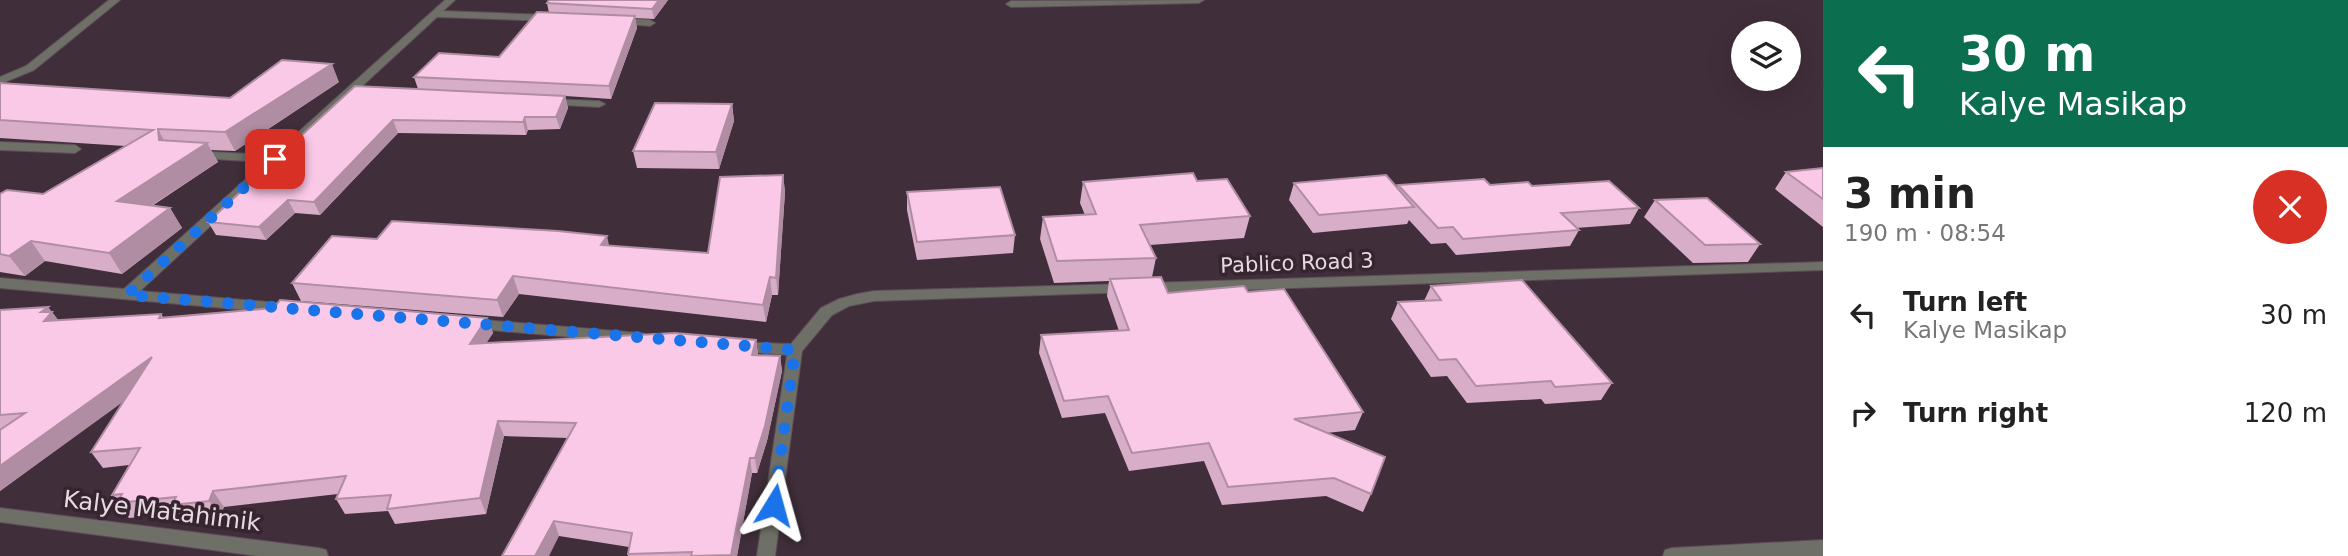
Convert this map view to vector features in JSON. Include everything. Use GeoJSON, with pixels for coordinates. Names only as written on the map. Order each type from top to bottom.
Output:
{"type":"FeatureCollection","features":[{"type":"Feature","properties":{"kind":"street"},"geometry":{"type":"LineString","coordinates":[[0,81],[30,68],[114,0]]}},
{"type":"Feature","properties":{"kind":"street"},"geometry":{"type":"LineString","coordinates":[[127,295],[450,0]]}},
{"type":"Feature","properties":{"kind":"street"},"geometry":{"type":"LineString","coordinates":[[1011,4],[1199,0]]}},
{"type":"Feature","properties":{"kind":"street"},"geometry":{"type":"LineString","coordinates":[[435,14],[556,19]]}},
{"type":"Feature","properties":{"kind":"street"},"geometry":{"type":"LineString","coordinates":[[610,21],[650,23]]}},
{"type":"Feature","properties":{"kind":"street"},"geometry":{"type":"LineString","coordinates":[[348,92],[362,93]]}},
{"type":"Feature","properties":{"kind":"street"},"geometry":{"type":"LineString","coordinates":[[530,101],[599,104]]}},
{"type":"Feature","properties":{"kind":"street"},"geometry":{"type":"LineString","coordinates":[[0,146],[75,149]]}},
{"type":"Feature","properties":{"kind":"street"},"geometry":{"type":"LineString","coordinates":[[187,154],[275,159]]}},
{"type":"Feature","properties":{"kind":"street","name":"Pablico Road 3"},"geometry":{"type":"LineString","coordinates":[[795,350],[826,309],[846,300],[874,296],[1823,266]]}},
{"type":"Feature","properties":{"kind":"street"},"geometry":{"type":"LineString","coordinates":[[0,283],[308,310]]}},
{"type":"Feature","properties":{"kind":"street"},"geometry":{"type":"LineString","coordinates":[[461,323],[656,339]]}},
{"type":"Feature","properties":{"kind":"street"},"geometry":{"type":"LineString","coordinates":[[725,345],[795,350],[766,556]]}},
{"type":"Feature","properties":{"kind":"street","name":"Kalye Matahimik"},"geometry":{"type":"LineString","coordinates":[[0,514],[318,556]]}},
{"type":"Feature","properties":{"kind":"street"},"geometry":{"type":"LineString","coordinates":[[1672,556],[1823,548]]}},
{"type":"Feature","properties":{"kind":"building"},"geometry":{"type":"Polygon","coordinates":[[[549,0],[659,0],[652,9],[547,3],[549,0]]]}},
{"type":"Feature","properties":{"kind":"building"},"geometry":{"type":"Polygon","coordinates":[[[537,12],[635,16],[609,86],[414,77],[439,53],[499,57],[537,12]]]}},
{"type":"Feature","properties":{"kind":"building"},"geometry":{"type":"Polygon","coordinates":[[[282,60],[332,64],[225,132],[158,129],[159,140],[207,143],[117,201],[170,208],[109,253],[31,241],[9,256],[0,254],[0,194],[7,190],[43,194],[153,130],[0,120],[0,83],[230,98],[282,60]]]}},
{"type":"Feature","properties":{"kind":"building"},"geometry":{"type":"Polygon","coordinates":[[[355,86],[565,96],[556,117],[525,117],[523,122],[393,120],[314,202],[288,200],[259,227],[208,222],[355,86]]]}},
{"type":"Feature","properties":{"kind":"building"},"geometry":{"type":"Polygon","coordinates":[[[655,103],[732,104],[716,152],[633,151],[655,103]]]}},
{"type":"Feature","properties":{"kind":"building"},"geometry":{"type":"Polygon","coordinates":[[[1823,168],[1823,199],[1786,172],[1823,168]]]}},
{"type":"Feature","properties":{"kind":"building"},"geometry":{"type":"Polygon","coordinates":[[[1193,173],[1197,181],[1227,179],[1250,216],[1140,225],[1156,258],[1057,261],[1043,217],[1096,214],[1083,182],[1193,173]]]}},
{"type":"Feature","properties":{"kind":"building"},"geometry":{"type":"Polygon","coordinates":[[[783,175],[776,278],[770,277],[763,305],[513,276],[497,300],[292,283],[332,236],[377,239],[392,221],[558,231],[607,236],[601,245],[708,253],[720,177],[783,175]]]}},
{"type":"Feature","properties":{"kind":"building"},"geometry":{"type":"Polygon","coordinates":[[[1386,175],[1414,207],[1319,215],[1294,183],[1386,175]]]}},
{"type":"Feature","properties":{"kind":"building"},"geometry":{"type":"Polygon","coordinates":[[[1484,179],[1490,185],[1528,182],[1532,186],[1609,181],[1639,208],[1561,213],[1579,230],[1463,239],[1453,227],[1438,228],[1398,185],[1484,179]]]}},
{"type":"Feature","properties":{"kind":"building"},"geometry":{"type":"Polygon","coordinates":[[[1000,187],[1015,235],[917,242],[907,192],[1000,187]]]}},
{"type":"Feature","properties":{"kind":"building"},"geometry":{"type":"Polygon","coordinates":[[[1707,198],[1760,244],[1705,245],[1655,200],[1707,198]]]}},
{"type":"Feature","properties":{"kind":"building"},"geometry":{"type":"Polygon","coordinates":[[[1161,277],[1168,293],[1244,286],[1248,292],[1284,289],[1363,412],[1294,419],[1385,457],[1371,494],[1334,478],[1228,487],[1209,443],[1132,453],[1108,396],[1064,401],[1041,335],[1129,330],[1110,279],[1161,277]]]}},
{"type":"Feature","properties":{"kind":"building"},"geometry":{"type":"Polygon","coordinates":[[[1522,280],[1612,383],[1555,387],[1551,381],[1476,386],[1456,359],[1439,360],[1398,302],[1441,300],[1431,286],[1522,280]]]}},
{"type":"Feature","properties":{"kind":"building"},"geometry":{"type":"Polygon","coordinates":[[[280,300],[487,318],[470,344],[675,333],[756,340],[752,355],[780,356],[765,426],[755,458],[750,458],[731,555],[691,556],[692,552],[628,554],[632,533],[554,521],[535,556],[502,556],[576,423],[498,421],[480,498],[387,509],[391,495],[336,499],[346,476],[213,491],[209,501],[172,505],[176,497],[117,503],[122,494],[112,495],[140,448],[91,452],[152,357],[0,466],[0,430],[25,413],[0,415],[0,310],[48,307],[41,312],[52,312],[44,321],[161,314],[159,318],[274,308],[280,300]]]}},
{"type":"Feature","properties":{"kind":"route"},"geometry":{"type":"LineString","coordinates":[[275,159],[127,295],[795,350],[774,505]]}}]}
